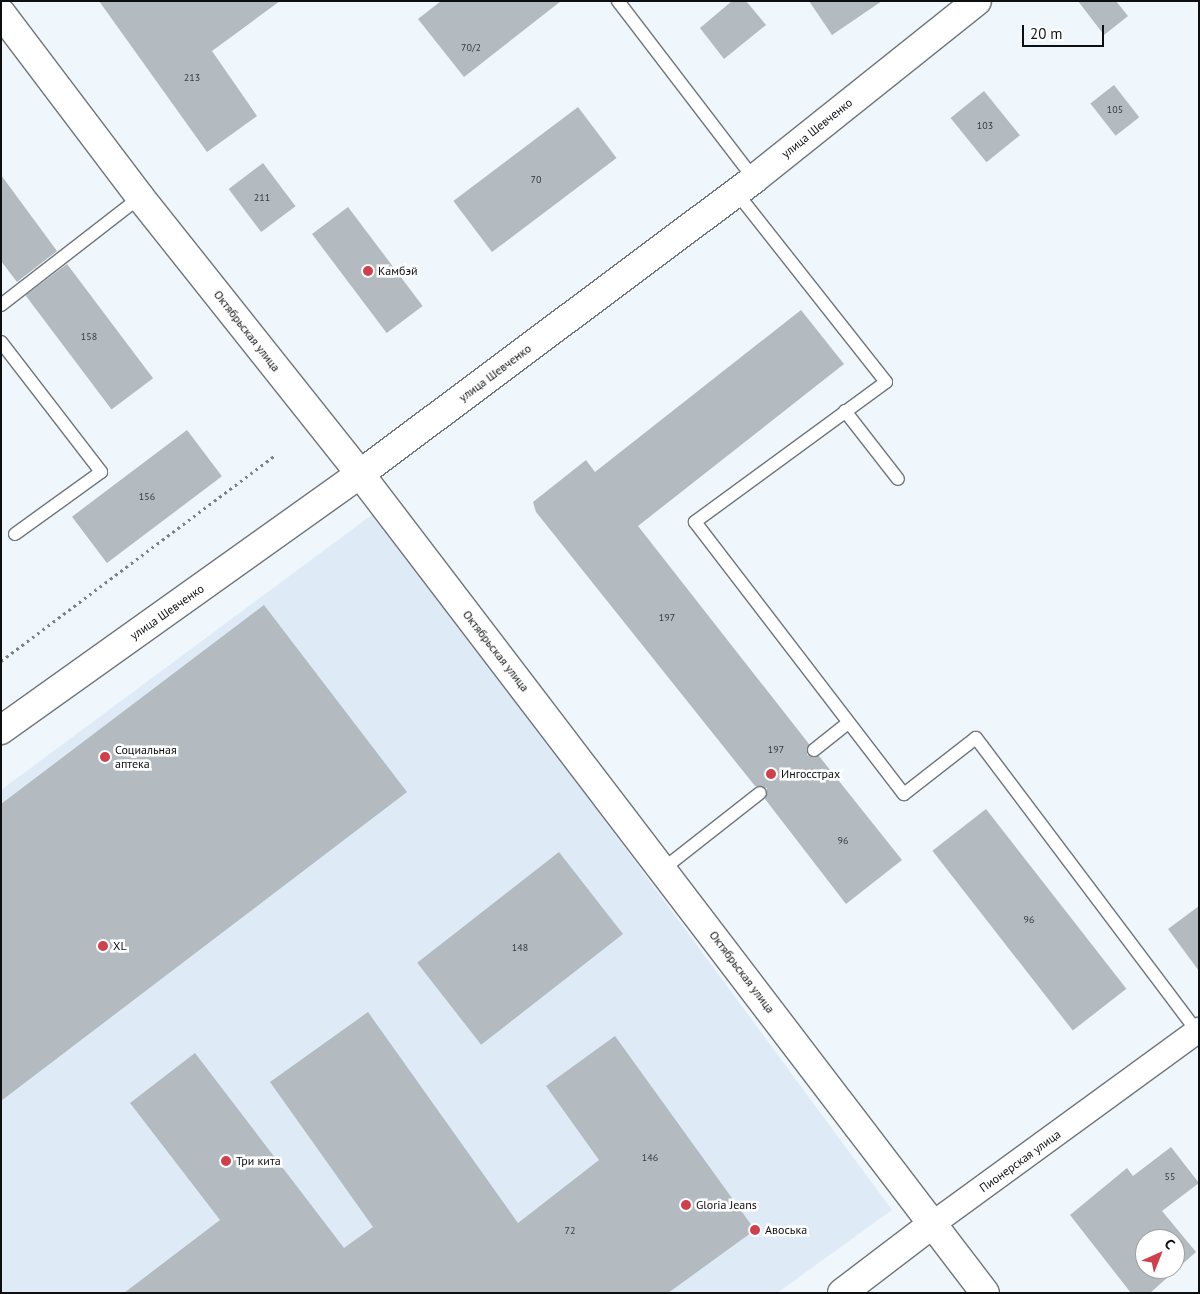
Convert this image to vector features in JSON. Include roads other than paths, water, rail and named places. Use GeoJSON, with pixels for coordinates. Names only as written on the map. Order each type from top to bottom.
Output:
{"type":"FeatureCollection","features":[{"type":"Feature","properties":{"kind":"main road","name":"улица Шевченко"},"geometry":{"type":"LineString","coordinates":[[1,730],[360,474],[745,185],[977,1]]}},
{"type":"Feature","properties":{"kind":"main road","name":"Октябрьская улица"},"geometry":{"type":"LineString","coordinates":[[1,13],[140,197],[360,474],[986,1293]]}},
{"type":"Feature","properties":{"kind":"main road","name":"Пионерская улица"},"geometry":{"type":"LineString","coordinates":[[842,1293],[934,1223]]}},
{"type":"Feature","properties":{"kind":"street","name":"Пионерская улица"},"geometry":{"type":"LineString","coordinates":[[934,1223],[1198,1031]]}},
{"type":"Feature","properties":{"kind":"lane"},"geometry":{"type":"LineString","coordinates":[[618,1],[745,185],[886,382],[695,522],[904,794],[976,738],[1198,1031]]}},
{"type":"Feature","properties":{"kind":"lane"},"geometry":{"type":"LineString","coordinates":[[1,304],[140,197]]}},
{"type":"Feature","properties":{"kind":"lane"},"geometry":{"type":"LineString","coordinates":[[1,342],[101,472],[15,534]]}},
{"type":"Feature","properties":{"kind":"lane"},"geometry":{"type":"LineString","coordinates":[[845,412],[898,479]]}},
{"type":"Feature","properties":{"kind":"lane"},"geometry":{"type":"LineString","coordinates":[[814,750],[848,723]]}},
{"type":"Feature","properties":{"kind":"lane"},"geometry":{"type":"LineString","coordinates":[[663,869],[760,793]]}},
{"type":"Feature","properties":{"kind":"place","name":"Камбэй"},"geometry":{"type":"Point","coordinates":[368,271]}},
{"type":"Feature","properties":{"kind":"place","name":"Социальная аптека"},"geometry":{"type":"Point","coordinates":[105,757]}},
{"type":"Feature","properties":{"kind":"place","name":"Ингосстрах"},"geometry":{"type":"Point","coordinates":[771,774]}},
{"type":"Feature","properties":{"kind":"place","name":"XL"},"geometry":{"type":"Point","coordinates":[103,946]}},
{"type":"Feature","properties":{"kind":"place","name":"Три кита"},"geometry":{"type":"Point","coordinates":[226,1161]}},
{"type":"Feature","properties":{"kind":"place","name":"Gloria Jeans"},"geometry":{"type":"Point","coordinates":[686,1205]}},
{"type":"Feature","properties":{"kind":"place","name":"Авоська"},"geometry":{"type":"Point","coordinates":[755,1230]}}]}
